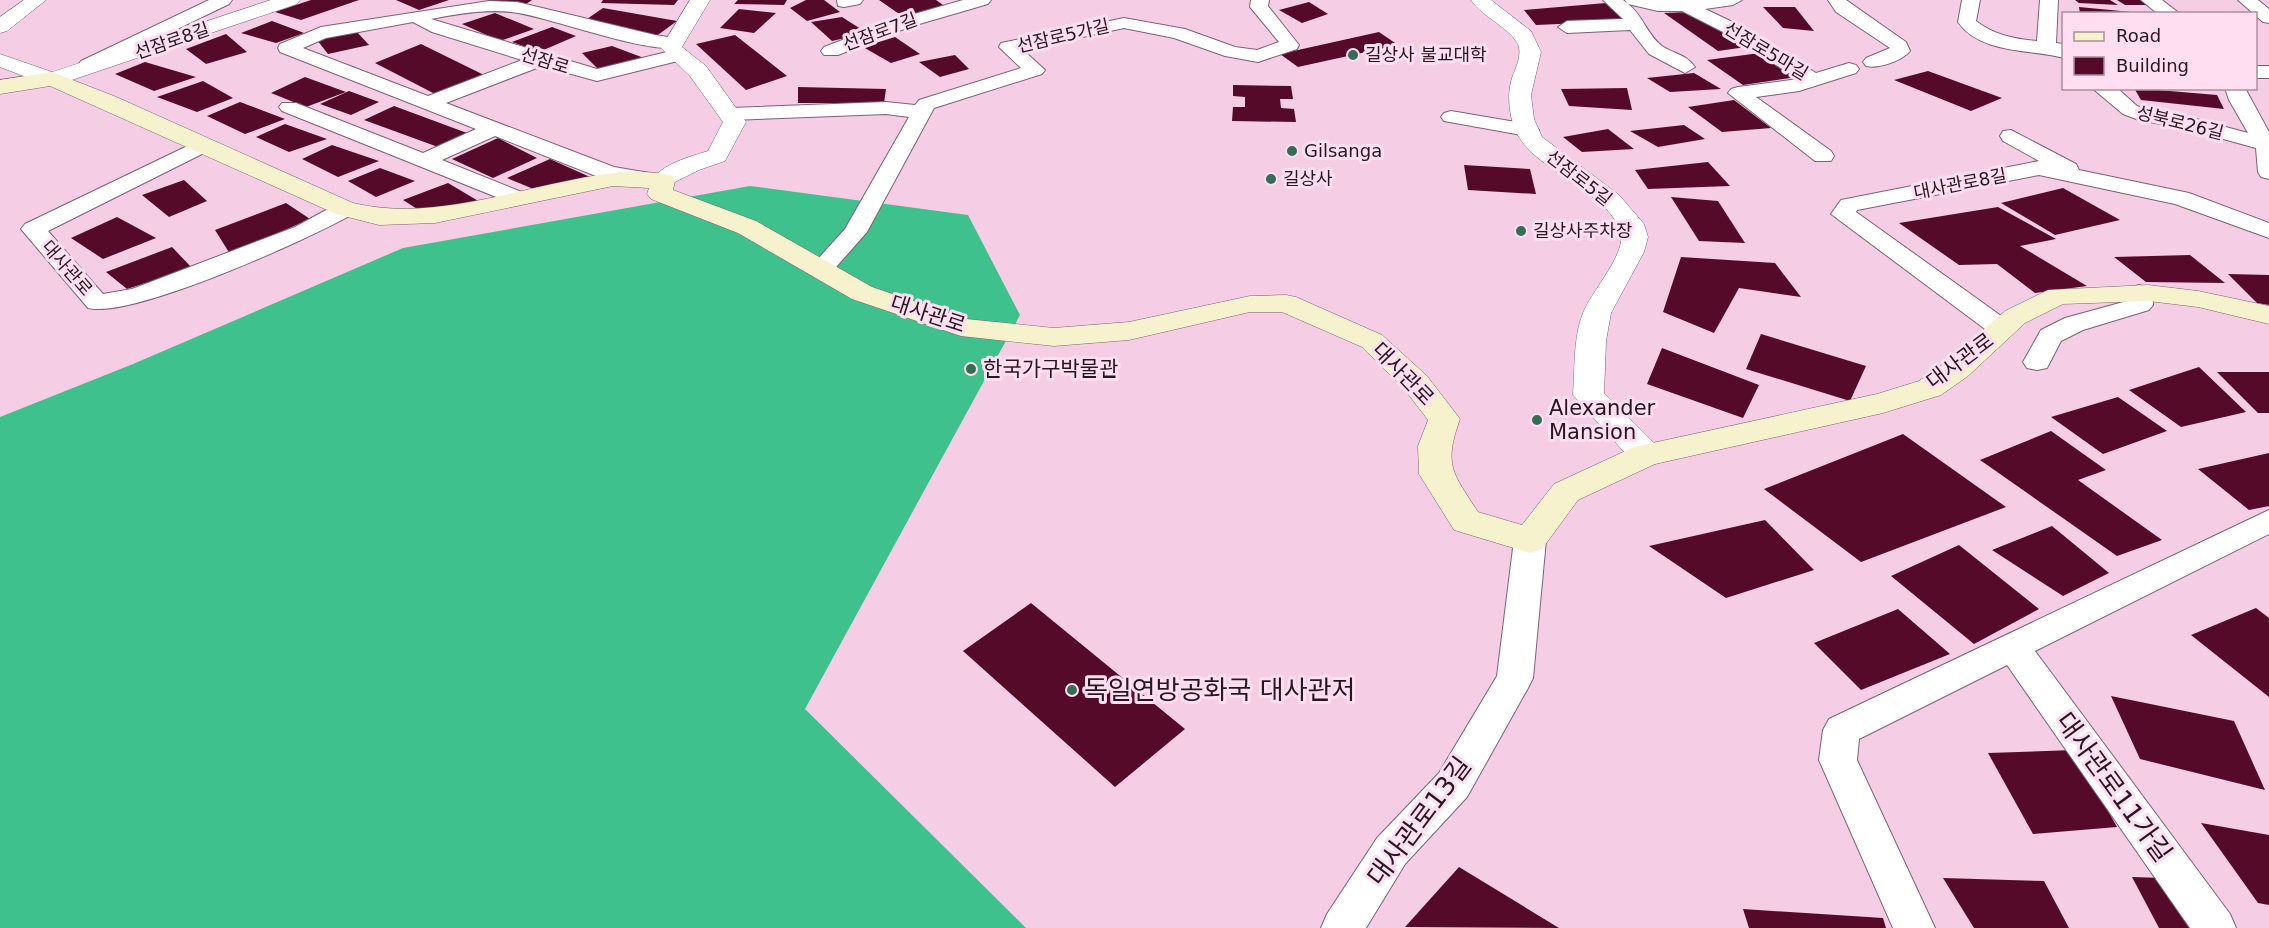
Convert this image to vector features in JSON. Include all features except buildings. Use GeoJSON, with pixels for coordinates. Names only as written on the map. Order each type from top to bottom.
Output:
{"type":"FeatureCollection","features":[{"type":"Feature","properties":{"kind":"main road"},"geometry":{"type":"LineString","coordinates":[[0,87],[52,79],[345,209],[379,217],[435,214],[613,180],[663,181]]}},
{"type":"Feature","properties":{"kind":"main road","name":"대사관로"},"geometry":{"type":"LineString","coordinates":[[663,181],[660,194],[747,227],[862,293],[961,327],[1007,334],[1054,337],[1129,331],[1250,304],[1286,303],[1372,340],[1416,383],[1444,418],[1434,446],[1436,474],[1466,521],[1530,540],[1566,492],[1646,456],[1883,403],[1930,388],[2015,317],[2058,296],[2139,293],[2198,299],[2269,315]]}},
{"type":"Feature","properties":{"kind":"street"},"geometry":{"type":"LineString","coordinates":[[0,60],[52,79],[108,57],[223,0]]}},
{"type":"Feature","properties":{"kind":"street","name":"선잠로8길"},"geometry":{"type":"LineString","coordinates":[[52,79],[290,0]]}},
{"type":"Feature","properties":{"kind":"street"},"geometry":{"type":"LineString","coordinates":[[556,16],[572,0]]}},
{"type":"Feature","properties":{"kind":"street"},"geometry":{"type":"LineString","coordinates":[[676,49],[700,0]]}},
{"type":"Feature","properties":{"kind":"street","name":"선잠로5가길"},"geometry":{"type":"LineString","coordinates":[[921,112],[926,104],[1035,70],[1008,47],[1124,22],[1178,33],[1232,52],[1258,56],[1290,45],[1285,36],[1259,7],[1260,0]]}},
{"type":"Feature","properties":{"kind":"street","name":"선잠로5길"},"geometry":{"type":"LineString","coordinates":[[1481,0],[1485,6],[1529,43],[1530,60],[1521,83],[1521,112],[1531,140],[1559,164],[1607,197],[1628,221],[1635,236],[1635,248],[1621,267],[1596,315],[1588,395],[1646,456]]}},
{"type":"Feature","properties":{"kind":"street"},"geometry":{"type":"LineString","coordinates":[[1612,0],[1629,13],[1642,37],[1656,50],[1680,61],[1685,66]]}},
{"type":"Feature","properties":{"kind":"street","name":"선잠로5마길"},"geometry":{"type":"LineString","coordinates":[[1634,0],[1651,6],[1685,6],[1733,0]]}},
{"type":"Feature","properties":{"kind":"street"},"geometry":{"type":"LineString","coordinates":[[1837,0],[1842,8],[1899,46],[1900,51],[1873,62]]}},
{"type":"Feature","properties":{"kind":"street"},"geometry":{"type":"LineString","coordinates":[[1971,0],[1966,16],[1972,27],[2013,44],[2058,50],[2049,0]]}},
{"type":"Feature","properties":{"kind":"street"},"geometry":{"type":"LineString","coordinates":[[2150,0],[2168,12]]}},
{"type":"Feature","properties":{"kind":"street"},"geometry":{"type":"LineString","coordinates":[[2247,0],[2269,18]]}},
{"type":"Feature","properties":{"kind":"street","name":"선잠로7길"},"geometry":{"type":"LineString","coordinates":[[831,51],[903,23],[967,2]]}},
{"type":"Feature","properties":{"kind":"street"},"geometry":{"type":"LineString","coordinates":[[0,14],[28,5]]}},
{"type":"Feature","properties":{"kind":"street"},"geometry":{"type":"LineString","coordinates":[[0,27],[28,5]]}},
{"type":"Feature","properties":{"kind":"street"},"geometry":{"type":"LineString","coordinates":[[462,5],[517,7],[556,16],[655,41],[676,49],[698,72],[735,122],[717,156],[690,165],[663,181],[609,173],[287,48],[321,33],[417,16],[462,5]]}},
{"type":"Feature","properties":{"kind":"street","name":"선잠로5마길"},"geometry":{"type":"LineString","coordinates":[[1685,6],[1734,30],[1814,80]]}},
{"type":"Feature","properties":{"kind":"street","name":"선잠로"},"geometry":{"type":"LineString","coordinates":[[417,16],[422,22],[440,28],[597,75],[676,49]]}},
{"type":"Feature","properties":{"kind":"street"},"geometry":{"type":"LineString","coordinates":[[1567,27],[1635,24]]}},
{"type":"Feature","properties":{"kind":"street"},"geometry":{"type":"LineString","coordinates":[[1064,34],[1090,52]]}},
{"type":"Feature","properties":{"kind":"street"},"geometry":{"type":"LineString","coordinates":[[429,102],[541,60]]}},
{"type":"Feature","properties":{"kind":"street","name":"선잠로5마길"},"geometry":{"type":"LineString","coordinates":[[1823,156],[1738,93],[1799,85],[1849,69]]}},
{"type":"Feature","properties":{"kind":"street","name":"성북로26길"},"geometry":{"type":"LineString","coordinates":[[2106,90],[2116,96],[2130,110],[2146,116],[2185,123],[2266,144]]}},
{"type":"Feature","properties":{"kind":"street"},"geometry":{"type":"LineString","coordinates":[[2236,90],[2239,100],[2266,144],[2269,172]]}},
{"type":"Feature","properties":{"kind":"street"},"geometry":{"type":"LineString","coordinates":[[290,107],[516,198]]}},
{"type":"Feature","properties":{"kind":"street"},"geometry":{"type":"LineString","coordinates":[[730,114],[886,108],[921,112],[855,232],[820,270]]}},
{"type":"Feature","properties":{"kind":"street"},"geometry":{"type":"LineString","coordinates":[[1451,117],[1528,130]]}},
{"type":"Feature","properties":{"kind":"street"},"geometry":{"type":"LineString","coordinates":[[423,161],[495,128]]}},
{"type":"Feature","properties":{"kind":"street"},"geometry":{"type":"LineString","coordinates":[[2011,136],[2078,175]]}},
{"type":"Feature","properties":{"kind":"street","name":"대사관로"},"geometry":{"type":"LineString","coordinates":[[202,145],[33,229],[97,303],[138,296],[303,232],[345,209]]}},
{"type":"Feature","properties":{"kind":"street","name":"대사관로8길"},"geometry":{"type":"LineString","coordinates":[[2002,329],[1843,214],[1849,206],[2040,168],[2181,198],[2269,231]]}},
{"type":"Feature","properties":{"kind":"street"},"geometry":{"type":"LineString","coordinates":[[2037,362],[2050,336],[2074,324],[2140,305],[2139,293]]}},
{"type":"Feature","properties":{"kind":"street"},"geometry":{"type":"LineString","coordinates":[[1914,928],[1838,760],[1842,730],[2269,521]]}},
{"type":"Feature","properties":{"kind":"street","name":"대사관로13길"},"geometry":{"type":"LineString","coordinates":[[1342,928],[1392,851],[1453,785],[1515,678],[1530,540]]}},
{"type":"Feature","properties":{"kind":"street","name":"대사관로11가길"},"geometry":{"type":"LineString","coordinates":[[2013,646],[2215,928]]}},
{"type":"Feature","properties":{"kind":"green space"},"geometry":{"type":"Polygon","coordinates":[[[750,186],[968,215],[1020,315],[805,709],[1026,928],[0,928],[0,417],[133,364],[403,248],[750,186]]]}},
{"type":"Feature","properties":{"kind":"place","name":"길상사 불교대학"},"geometry":{"type":"Point","coordinates":[1353,55]}},
{"type":"Feature","properties":{"kind":"place","name":"Gilsanga"},"geometry":{"type":"Point","coordinates":[1292,151]}},
{"type":"Feature","properties":{"kind":"place","name":"길상사"},"geometry":{"type":"Point","coordinates":[1271,179]}},
{"type":"Feature","properties":{"kind":"place","name":"길상사주차장"},"geometry":{"type":"Point","coordinates":[1521,231]}},
{"type":"Feature","properties":{"kind":"place","name":"한국가구박물관"},"geometry":{"type":"Point","coordinates":[971,369]}},
{"type":"Feature","properties":{"kind":"place","name":"Alexander Mansion"},"geometry":{"type":"Point","coordinates":[1537,420]}},
{"type":"Feature","properties":{"kind":"place","name":"독일연방공화국 대사관저"},"geometry":{"type":"Point","coordinates":[1072,690]}}]}
